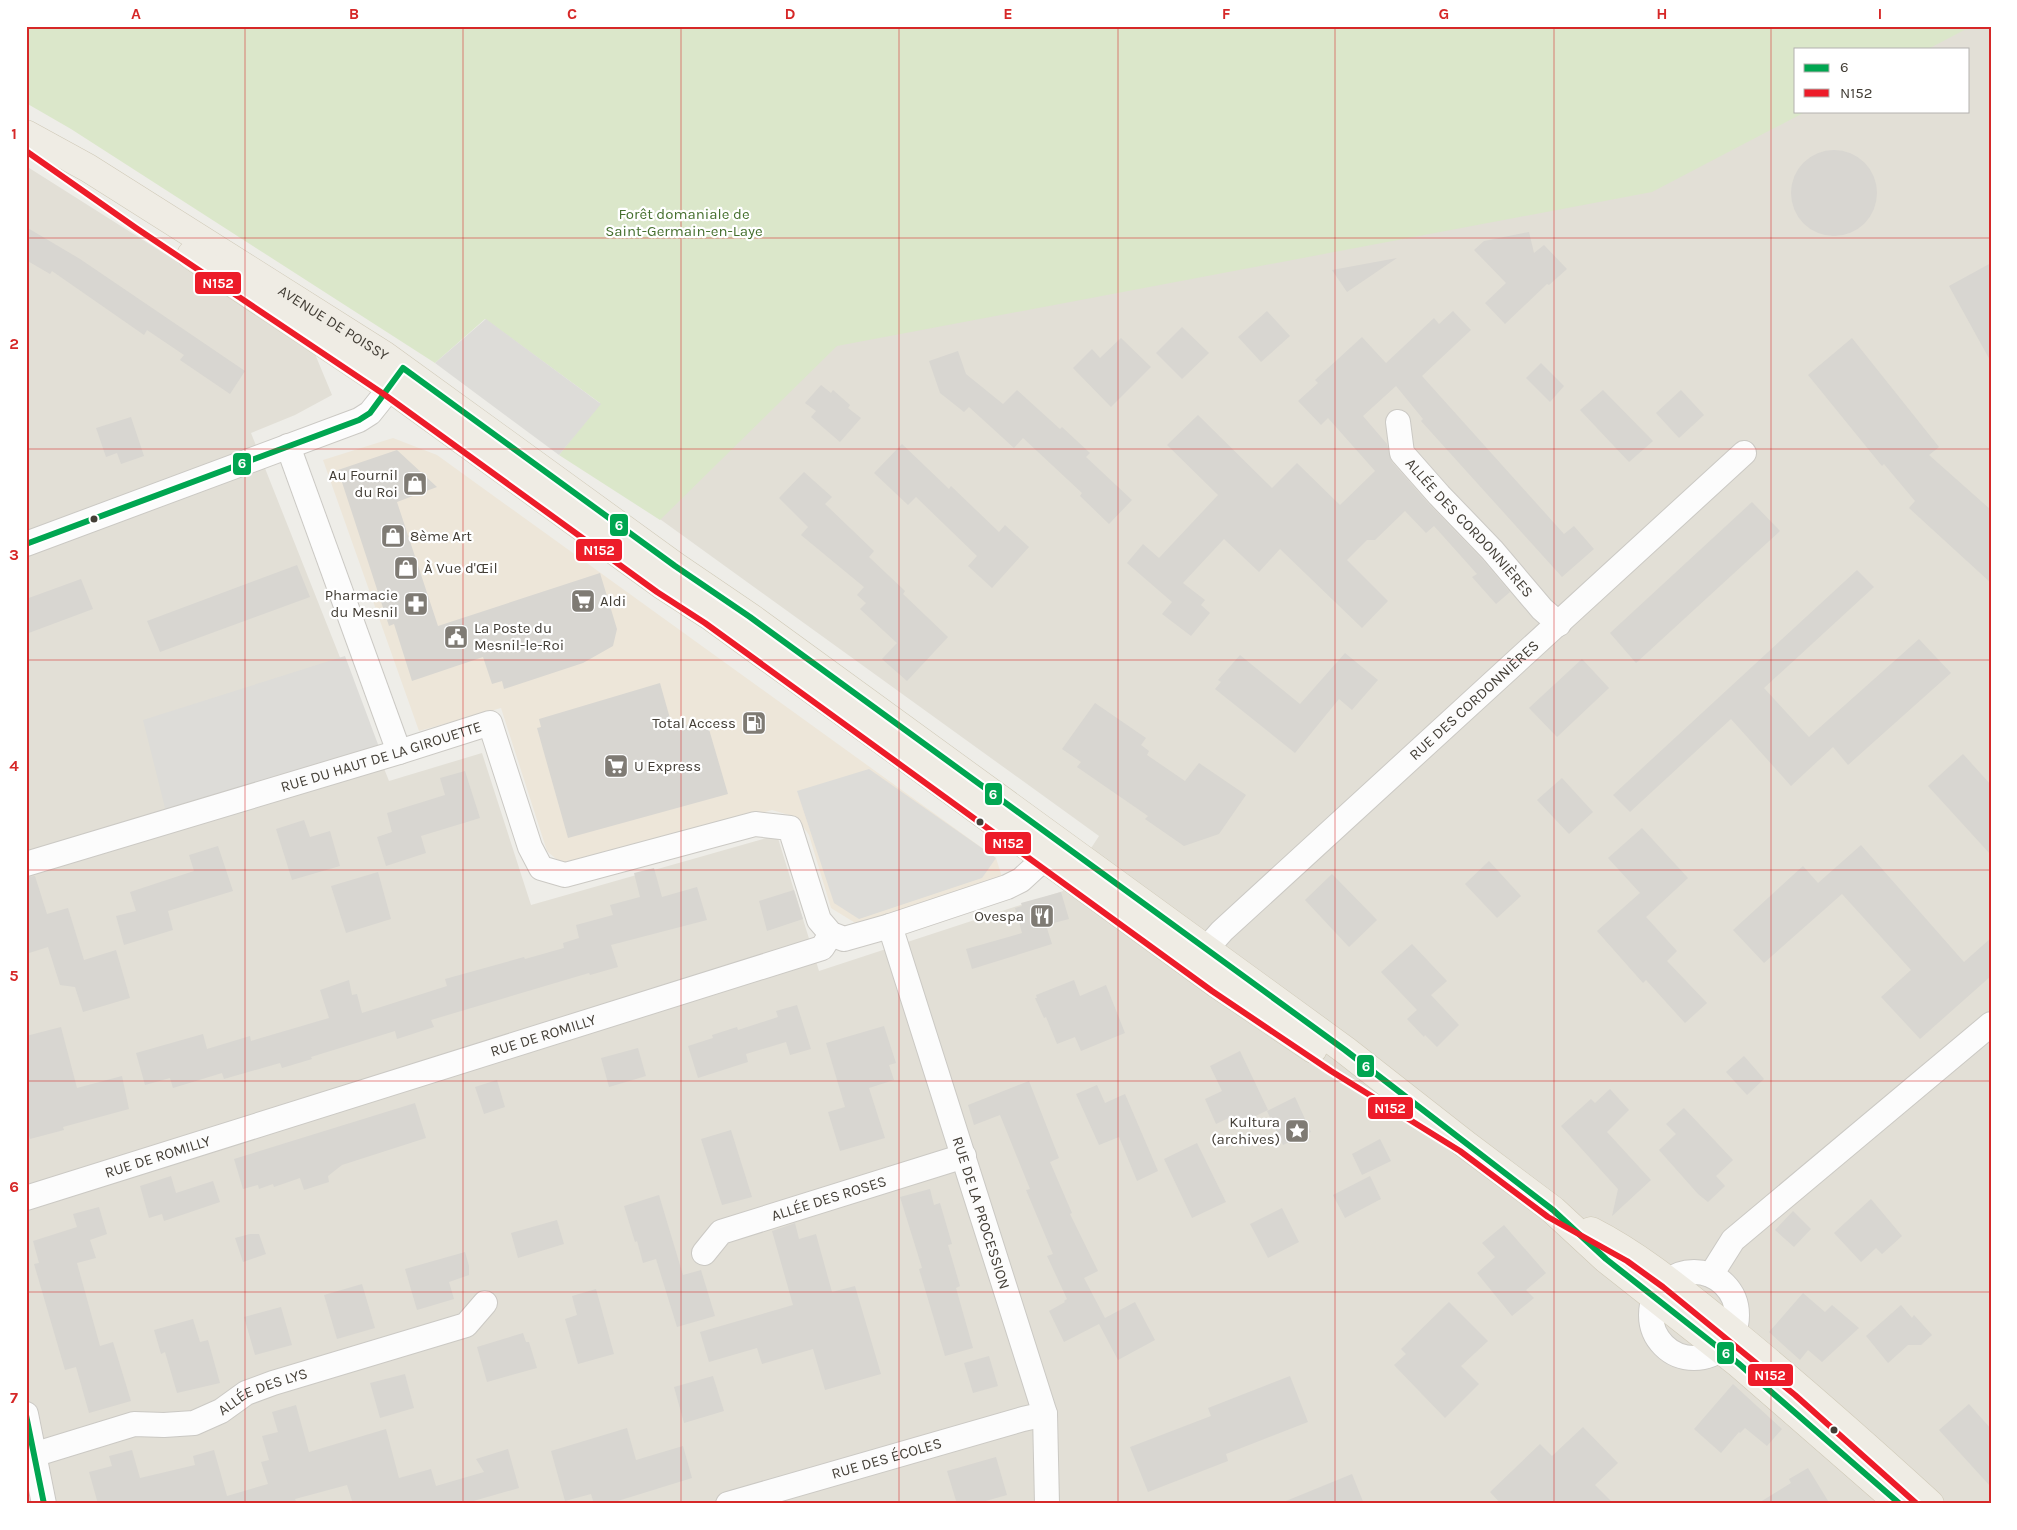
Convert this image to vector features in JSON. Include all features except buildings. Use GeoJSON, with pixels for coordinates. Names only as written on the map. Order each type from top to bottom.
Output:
{"type":"FeatureCollection","features":[{"type":"Feature","properties":{"kind":"main road","name":"AVENUE DE POISSY"},"geometry":{"type":"LineString","coordinates":[[26,134],[88,168],[376,350],[396,378]]}},
{"type":"Feature","properties":{"kind":"main road","name":"AVENUE DE POISSY"},"geometry":{"type":"LineString","coordinates":[[26,140],[141,221],[396,378],[1198,957],[1345,1050],[1552,1210],[1606,1260],[1662,1289],[1726,1340]]}},
{"type":"Feature","properties":{"kind":"main road"},"geometry":{"type":"LineString","coordinates":[[1726,1340],[1823,1436],[1900,1504]]}},
{"type":"Feature","properties":{"kind":"main road"},"geometry":{"type":"LineString","coordinates":[[1726,1340],[1801,1388],[1930,1504]]}},
{"type":"Feature","properties":{"kind":"street"},"geometry":{"type":"LineString","coordinates":[[26,544],[364,417],[370,413],[396,378]]}},
{"type":"Feature","properties":{"kind":"street","name":"ALLÉE DES CORDONNIÈRES"},"geometry":{"type":"LineString","coordinates":[[1398,422],[1402,453],[1492,550],[1542,609],[1559,624]]}},
{"type":"Feature","properties":{"kind":"street"},"geometry":{"type":"LineString","coordinates":[[288,446],[399,752]]}},
{"type":"Feature","properties":{"kind":"street","name":"RUE DES CORDONNIÈRES"},"geometry":{"type":"LineString","coordinates":[[1198,957],[1222,931],[1744,453]]}},
{"type":"Feature","properties":{"kind":"street","name":"RUE DU HAUT DE LA GIROUETTE"},"geometry":{"type":"LineString","coordinates":[[26,864],[490,723],[530,847],[541,868],[565,875],[755,824],[790,828],[819,920],[831,934]]}},
{"type":"Feature","properties":{"kind":"street"},"geometry":{"type":"LineString","coordinates":[[831,934],[844,938],[890,926],[1007,887],[1021,880],[1050,849]]}},
{"type":"Feature","properties":{"kind":"street","name":"RUE DE LA PROCESSION"},"geometry":{"type":"LineString","coordinates":[[890,926],[1044,1414],[1047,1504]]}},
{"type":"Feature","properties":{"kind":"street","name":"RUE DE ROMILLY"},"geometry":{"type":"LineString","coordinates":[[26,1198],[822,948],[831,934]]}},
{"type":"Feature","properties":{"kind":"street"},"geometry":{"type":"LineString","coordinates":[[1711,1275],[1733,1240],[1991,1024]]}},
{"type":"Feature","properties":{"kind":"street","name":"ALLÉE DES ROSES"},"geometry":{"type":"LineString","coordinates":[[704,1253],[721,1232],[964,1156]]}},
{"type":"Feature","properties":{"kind":"street"},"geometry":{"type":"LineString","coordinates":[[1662,1289],[1690,1272],[1711,1275],[1721,1282],[1729,1290],[1737,1313],[1736,1325],[1726,1340]]}},
{"type":"Feature","properties":{"kind":"street","name":"ALLÉE DES LYS"},"geometry":{"type":"LineString","coordinates":[[33,1455],[134,1424],[194,1423],[221,1411],[246,1393],[273,1382],[466,1325],[485,1303]]}},
{"type":"Feature","properties":{"kind":"street"},"geometry":{"type":"LineString","coordinates":[[26,1414],[44,1504]]}},
{"type":"Feature","properties":{"kind":"street","name":"RUE DES ÉCOLES"},"geometry":{"type":"LineString","coordinates":[[728,1504],[1044,1414]]}},
{"type":"Feature","properties":{"kind":"shaded area"},"geometry":{"type":"Polygon","coordinates":[[[1879,26],[1991,26],[1991,1504],[26,1504],[26,166],[260,314],[315,354],[332,395],[295,415],[251,433],[389,781],[482,753],[531,905],[777,835],[819,971],[1063,891],[1099,836],[592,470],[742,342],[1794,111],[1970,112],[1970,48],[1839,48],[1879,26]]]}},
{"type":"Feature","properties":{"kind":"shaded area"},"geometry":{"type":"Polygon","coordinates":[[[486,319],[601,404],[559,455],[435,363],[486,319]]]}},
{"type":"Feature","properties":{"kind":"shaded area"},"geometry":{"type":"Polygon","coordinates":[[[393,438],[437,455],[996,858],[1002,877],[857,924],[831,908],[809,835],[796,817],[772,810],[563,865],[547,851],[501,708],[419,731],[323,460],[393,438]]]}},
{"type":"Feature","properties":{"kind":"shaded area"},"geometry":{"type":"Polygon","coordinates":[[[345,656],[379,747],[166,812],[143,720],[345,656]]]}},
{"type":"Feature","properties":{"kind":"shaded area"},"geometry":{"type":"Polygon","coordinates":[[[869,769],[996,858],[982,878],[859,919],[834,903],[797,791],[869,769]]]}},
{"type":"Feature","properties":{"kind":"green space","name":"Forêt domaniale de Saint-Germain-en-Laye"},"geometry":{"type":"Polygon","coordinates":[[[26,26],[1972,26],[1930,48],[1794,48],[1794,112],[1805,112],[1652,192],[837,346],[660,520],[559,455],[600,403],[485,319],[435,363],[71,129],[26,103],[26,26]]]}},
{"type":"Feature","properties":{"kind":"transit line","name":"N152"},"geometry":{"type":"LineString","coordinates":[[26,151],[136,228],[385,395],[657,592],[705,623],[1212,991],[1331,1071],[1460,1151],[1548,1217],[1627,1261],[1663,1287],[1795,1395],[1917,1504]]}},
{"type":"Feature","properties":{"kind":"transit line","name":"6"},"geometry":{"type":"LineString","coordinates":[[26,544],[359,420],[370,413],[403,368],[675,566],[750,617],[1345,1050],[1553,1210],[1606,1259],[1738,1363],[1900,1504]]}},
{"type":"Feature","properties":{"kind":"transit line","name":"6"},"geometry":{"type":"LineString","coordinates":[[26,1415],[44,1504]]}},
{"type":"Feature","properties":{"kind":"place","name":"Au Fournil du Roi"},"geometry":{"type":"Point","coordinates":[415,484]}},
{"type":"Feature","properties":{"kind":"place","name":"8ème Art"},"geometry":{"type":"Point","coordinates":[393,536]}},
{"type":"Feature","properties":{"kind":"place","name":"À Vue d'Œil"},"geometry":{"type":"Point","coordinates":[406,568]}},
{"type":"Feature","properties":{"kind":"place","name":"Aldi"},"geometry":{"type":"Point","coordinates":[583,601]}},
{"type":"Feature","properties":{"kind":"place","name":"Pharmacie du Mesnil"},"geometry":{"type":"Point","coordinates":[416,604]}},
{"type":"Feature","properties":{"kind":"place","name":"La Poste du Mesnil-le-Roi"},"geometry":{"type":"Point","coordinates":[456,637]}},
{"type":"Feature","properties":{"kind":"place","name":"Total Access"},"geometry":{"type":"Point","coordinates":[754,723]}},
{"type":"Feature","properties":{"kind":"place","name":"U Express"},"geometry":{"type":"Point","coordinates":[616,766]}},
{"type":"Feature","properties":{"kind":"place","name":"Ovespa"},"geometry":{"type":"Point","coordinates":[1042,916]}},
{"type":"Feature","properties":{"kind":"place","name":"Kultura (archives)"},"geometry":{"type":"Point","coordinates":[1297,1131]}}]}
